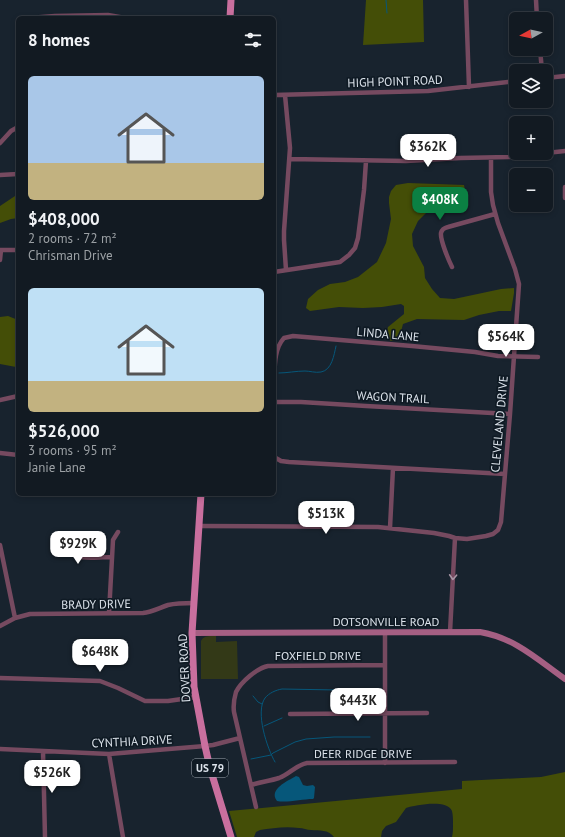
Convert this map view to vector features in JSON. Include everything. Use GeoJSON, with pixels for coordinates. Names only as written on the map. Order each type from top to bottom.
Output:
{"type":"FeatureCollection","features":[{"type":"Feature","properties":{"kind":"main road"},"geometry":{"type":"LineString","coordinates":[[230,16],[231,0]]}},
{"type":"Feature","properties":{"kind":"main road","name":"DOVER ROAD"},"geometry":{"type":"LineString","coordinates":[[201,496],[192,633],[193,670],[204,746],[231,837]]}},
{"type":"Feature","properties":{"kind":"main road","name":"DOTSONVILLE ROAD"},"geometry":{"type":"LineString","coordinates":[[192,633],[489,633],[501,637],[522,648],[565,679]]}},
{"type":"Feature","properties":{"kind":"street"},"geometry":{"type":"LineString","coordinates":[[466,0],[469,87]]}},
{"type":"Feature","properties":{"kind":"street"},"geometry":{"type":"LineString","coordinates":[[536,0],[537,12]]}},
{"type":"Feature","properties":{"kind":"street"},"geometry":{"type":"LineString","coordinates":[[92,16],[114,16]]}},
{"type":"Feature","properties":{"kind":"street"},"geometry":{"type":"LineString","coordinates":[[553,77],[565,76]]}},
{"type":"Feature","properties":{"kind":"street","name":"HIGH POINT ROAD"},"geometry":{"type":"LineString","coordinates":[[276,95],[408,92],[509,83]]}},
{"type":"Feature","properties":{"kind":"street"},"geometry":{"type":"LineString","coordinates":[[285,95],[290,159],[284,231],[286,270]]}},
{"type":"Feature","properties":{"kind":"street"},"geometry":{"type":"LineString","coordinates":[[0,143],[11,131],[16,128]]}},
{"type":"Feature","properties":{"kind":"street"},"geometry":{"type":"LineString","coordinates":[[290,159],[406,161],[491,158],[565,151]]}},
{"type":"Feature","properties":{"kind":"street","name":"CLEVELAND DRIVE"},"geometry":{"type":"LineString","coordinates":[[455,538],[467,539],[493,534],[498,530],[501,522],[519,292],[518,278],[495,214],[491,192],[491,158]]}},
{"type":"Feature","properties":{"kind":"street"},"geometry":{"type":"LineString","coordinates":[[276,272],[340,262],[355,248],[358,238],[366,161]]}},
{"type":"Feature","properties":{"kind":"street"},"geometry":{"type":"LineString","coordinates":[[0,174],[16,174]]}},
{"type":"Feature","properties":{"kind":"street"},"geometry":{"type":"LineString","coordinates":[[565,186],[565,198]]}},
{"type":"Feature","properties":{"kind":"street"},"geometry":{"type":"LineString","coordinates":[[452,267],[442,240],[442,230],[495,214]]}},
{"type":"Feature","properties":{"kind":"street"},"geometry":{"type":"LineString","coordinates":[[0,260],[1,250],[16,250]]}},
{"type":"Feature","properties":{"kind":"street","name":"LINDA LANE"},"geometry":{"type":"LineString","coordinates":[[276,363],[278,347],[284,338],[289,336],[363,341],[476,352],[498,356],[538,357]]}},
{"type":"Feature","properties":{"kind":"street"},"geometry":{"type":"LineString","coordinates":[[0,400],[16,396]]}},
{"type":"Feature","properties":{"kind":"street","name":"WAGON TRAIL"},"geometry":{"type":"LineString","coordinates":[[276,402],[301,402],[510,414]]}},
{"type":"Feature","properties":{"kind":"street"},"geometry":{"type":"LineString","coordinates":[[0,453],[16,455]]}},
{"type":"Feature","properties":{"kind":"street"},"geometry":{"type":"LineString","coordinates":[[276,458],[281,461],[289,462],[505,474]]}},
{"type":"Feature","properties":{"kind":"street"},"geometry":{"type":"LineString","coordinates":[[390,528],[393,468]]}},
{"type":"Feature","properties":{"kind":"street"},"geometry":{"type":"LineString","coordinates":[[199,526],[378,527],[434,533],[455,538],[450,632]]}},
{"type":"Feature","properties":{"kind":"street"},"geometry":{"type":"LineString","coordinates":[[109,613],[113,540],[118,532]]}},
{"type":"Feature","properties":{"kind":"street"},"geometry":{"type":"LineString","coordinates":[[57,540],[66,551],[75,556],[83,558],[112,557]]}},
{"type":"Feature","properties":{"kind":"street"},"geometry":{"type":"LineString","coordinates":[[0,545],[14,618]]}},
{"type":"Feature","properties":{"kind":"street","name":"BRADY DRIVE"},"geometry":{"type":"LineString","coordinates":[[0,626],[14,618],[30,614],[147,613],[174,604],[194,603]]}},
{"type":"Feature","properties":{"kind":"street"},"geometry":{"type":"LineString","coordinates":[[385,632],[385,763]]}},
{"type":"Feature","properties":{"kind":"street","name":"FOXFIELD DRIVE"},"geometry":{"type":"LineString","coordinates":[[256,807],[234,712],[234,700],[240,686],[264,666],[384,665]]}},
{"type":"Feature","properties":{"kind":"street"},"geometry":{"type":"LineString","coordinates":[[0,678],[100,681],[145,701],[196,698]]}},
{"type":"Feature","properties":{"kind":"street"},"geometry":{"type":"LineString","coordinates":[[290,714],[427,713]]}},
{"type":"Feature","properties":{"kind":"street","name":"CYNTHIA DRIVE"},"geometry":{"type":"LineString","coordinates":[[0,749],[109,754],[213,745],[240,738]]}},
{"type":"Feature","properties":{"kind":"street"},"geometry":{"type":"LineString","coordinates":[[43,751],[45,837]]}},
{"type":"Feature","properties":{"kind":"street"},"geometry":{"type":"LineString","coordinates":[[109,754],[123,837]]}},
{"type":"Feature","properties":{"kind":"street","name":"DEER RIDGE DRIVE"},"geometry":{"type":"LineString","coordinates":[[251,785],[282,777],[298,766],[312,763],[455,762]]}},
{"type":"Feature","properties":{"kind":"green space"},"geometry":{"type":"Polygon","coordinates":[[[366,0],[423,0],[424,42],[363,45],[366,0]]]}},
{"type":"Feature","properties":{"kind":"green space"},"geometry":{"type":"Polygon","coordinates":[[[408,183],[464,185],[465,190],[461,195],[454,197],[428,211],[418,221],[412,234],[413,246],[424,267],[425,278],[432,289],[440,298],[454,299],[501,289],[514,288],[511,311],[499,311],[464,320],[417,319],[403,324],[399,339],[391,341],[385,336],[388,327],[404,314],[404,306],[401,304],[363,308],[339,307],[310,311],[306,308],[308,299],[318,290],[330,284],[345,282],[358,277],[377,262],[386,243],[391,219],[389,197],[391,191],[396,185],[408,183]]]}},
{"type":"Feature","properties":{"kind":"green space"},"geometry":{"type":"Polygon","coordinates":[[[16,195],[16,218],[0,223],[0,206],[16,195]]]}},
{"type":"Feature","properties":{"kind":"green space"},"geometry":{"type":"Polygon","coordinates":[[[8,316],[16,319],[16,367],[0,364],[0,317],[8,316]]]}},
{"type":"Feature","properties":{"kind":"green space"},"geometry":{"type":"Polygon","coordinates":[[[216,636],[216,642],[237,641],[238,679],[201,679],[201,641],[205,637],[216,636]]]}},
{"type":"Feature","properties":{"kind":"green space"},"geometry":{"type":"Polygon","coordinates":[[[565,772],[565,837],[452,837],[452,811],[449,807],[444,805],[431,804],[406,808],[396,822],[386,826],[382,831],[381,837],[334,837],[332,834],[324,831],[289,827],[260,830],[256,832],[254,837],[237,837],[229,811],[462,789],[462,781],[541,777],[565,772]]]}},
{"type":"Feature","properties":{"kind":"water"},"geometry":{"type":"Polygon","coordinates":[[[296,776],[299,777],[303,785],[313,785],[315,787],[314,798],[277,801],[275,793],[277,789],[296,776]]]}},
{"type":"Feature","properties":{"kind":"waterway"},"geometry":{"type":"LineString","coordinates":[[386,0],[387,13]]}},
{"type":"Feature","properties":{"kind":"waterway"},"geometry":{"type":"LineString","coordinates":[[279,373],[325,371],[332,362],[336,346]]}},
{"type":"Feature","properties":{"kind":"waterway"},"geometry":{"type":"LineString","coordinates":[[275,762],[263,730],[261,712],[262,704],[268,695],[282,689],[375,689]]}},
{"type":"Feature","properties":{"kind":"waterway"},"geometry":{"type":"LineString","coordinates":[[253,696],[262,704]]}},
{"type":"Feature","properties":{"kind":"waterway"},"geometry":{"type":"LineString","coordinates":[[264,726],[282,718]]}},
{"type":"Feature","properties":{"kind":"waterway"},"geometry":{"type":"LineString","coordinates":[[251,759],[271,755],[295,742],[306,739],[370,737]]}}]}
